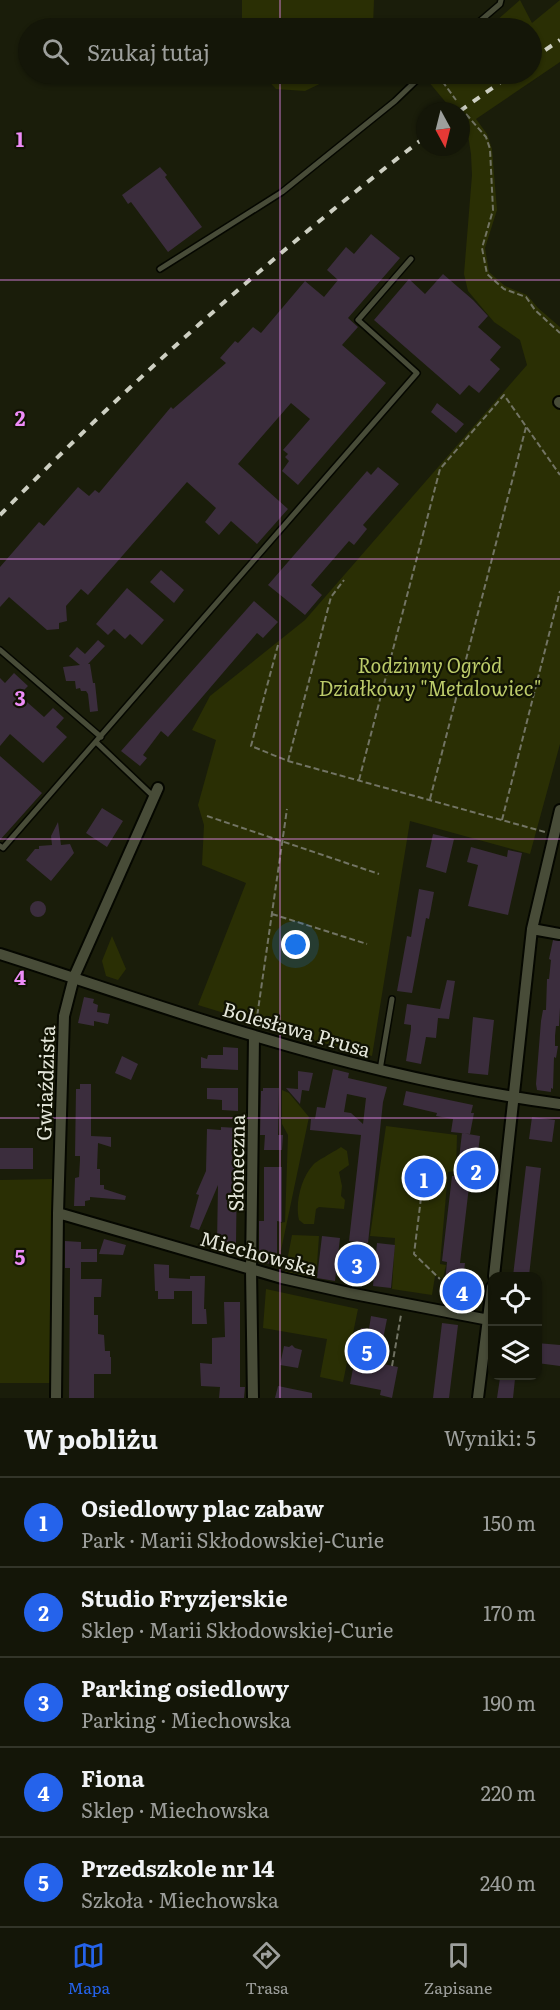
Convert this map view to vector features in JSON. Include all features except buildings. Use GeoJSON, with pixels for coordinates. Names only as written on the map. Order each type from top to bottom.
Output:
{"type":"FeatureCollection","features":[{"type":"Feature","properties":{"kind":"street","name":"Gwiaździsta"},"geometry":{"type":"LineString","coordinates":[[56,1398],[58,1213],[64,1016],[74,977],[156,793]]}},
{"type":"Feature","properties":{"kind":"street"},"geometry":{"type":"LineString","coordinates":[[494,1272],[532,929],[555,850],[560,810]]}},
{"type":"Feature","properties":{"kind":"street"},"geometry":{"type":"LineString","coordinates":[[532,929],[560,934]]}},
{"type":"Feature","properties":{"kind":"street","name":"Bolesława Prusa"},"geometry":{"type":"LineString","coordinates":[[0,954],[254,1036],[380,1070],[514,1098],[560,1104]]}},
{"type":"Feature","properties":{"kind":"street","name":"Słoneczna"},"geometry":{"type":"LineString","coordinates":[[253,1398],[251,1270],[254,1036]]}},
{"type":"Feature","properties":{"kind":"street","name":"Miechowska"},"geometry":{"type":"LineString","coordinates":[[58,1213],[251,1270],[350,1293],[488,1320]]}},
{"type":"Feature","properties":{"kind":"street"},"geometry":{"type":"LineString","coordinates":[[478,1398],[488,1326]]}},
{"type":"Feature","properties":{"kind":"lane"},"geometry":{"type":"LineString","coordinates":[[484,18],[500,4],[501,0]]}},
{"type":"Feature","properties":{"kind":"lane"},"geometry":{"type":"LineString","coordinates":[[160,269],[282,192],[395,101],[413,84]]}},
{"type":"Feature","properties":{"kind":"lane"},"geometry":{"type":"LineString","coordinates":[[0,846],[3,848],[417,373],[358,320],[411,259]]}},
{"type":"Feature","properties":{"kind":"lane"},"geometry":{"type":"LineString","coordinates":[[0,650],[101,736]]}},
{"type":"Feature","properties":{"kind":"lane"},"geometry":{"type":"LineString","coordinates":[[96,742],[156,793]]}},
{"type":"Feature","properties":{"kind":"lane"},"geometry":{"type":"LineString","coordinates":[[380,1070],[392,999]]}},
{"type":"Feature","properties":{"kind":"path"},"geometry":{"type":"LineString","coordinates":[[444,84],[456,100]]}},
{"type":"Feature","properties":{"kind":"path"},"geometry":{"type":"LineString","coordinates":[[470,119],[486,137],[490,149],[493,210],[482,248],[486,274],[504,289],[526,297],[535,310],[560,333]]}},
{"type":"Feature","properties":{"kind":"path"},"geometry":{"type":"LineString","coordinates":[[359,780],[440,470],[504,395],[560,475]]}},
{"type":"Feature","properties":{"kind":"path"},"geometry":{"type":"LineString","coordinates":[[430,800],[526,428]]}},
{"type":"Feature","properties":{"kind":"path"},"geometry":{"type":"LineString","coordinates":[[288,761],[331,597],[344,580]]}},
{"type":"Feature","properties":{"kind":"path"},"geometry":{"type":"LineString","coordinates":[[502,820],[560,591]]}},
{"type":"Feature","properties":{"kind":"path"},"geometry":{"type":"LineString","coordinates":[[278,645],[251,746],[288,761],[538,830]]}},
{"type":"Feature","properties":{"kind":"path"},"geometry":{"type":"LineString","coordinates":[[256,1023],[287,809]]}},
{"type":"Feature","properties":{"kind":"path"},"geometry":{"type":"LineString","coordinates":[[207,816],[379,874]]}},
{"type":"Feature","properties":{"kind":"path"},"geometry":{"type":"LineString","coordinates":[[272,914],[368,944]]}},
{"type":"Feature","properties":{"kind":"path"},"geometry":{"type":"LineString","coordinates":[[421,1198],[414,1254],[440,1279]]}},
{"type":"Feature","properties":{"kind":"path"},"geometry":{"type":"LineString","coordinates":[[392,1366],[402,1303]]}},
{"type":"Feature","properties":{"kind":"green space"},"geometry":{"type":"Polygon","coordinates":[[[242,0],[374,0],[373,18],[242,18],[242,0]]]}},
{"type":"Feature","properties":{"kind":"green space","name":"Rodzinny Ogród Działkowy \"Metalowiec\""},"geometry":{"type":"Polygon","coordinates":[[[520,0],[529,18],[499,18],[520,0]]]}},
{"type":"Feature","properties":{"kind":"green space","name":"Rodzinny Ogród Działkowy \"Metalowiec\""},"geometry":{"type":"Polygon","coordinates":[[[560,0],[560,62],[542,74],[542,18],[538,18],[560,0]]]}},
{"type":"Feature","properties":{"kind":"green space"},"geometry":{"type":"Polygon","coordinates":[[[271,84],[319,84],[305,91],[276,89],[271,84]]]}},
{"type":"Feature","properties":{"kind":"green space","name":"Rodzinny Ogród Działkowy \"Metalowiec\""},"geometry":{"type":"Polygon","coordinates":[[[430,84],[528,84],[476,119],[487,134],[492,149],[497,210],[485,248],[489,272],[505,286],[527,295],[560,327],[560,403],[556,403],[560,410],[560,744],[530,854],[410,821],[372,1056],[198,1005],[246,883],[202,865],[204,825],[198,805],[216,740],[192,730],[210,696],[305,620],[527,365],[520,340],[494,322],[468,291],[464,274],[472,175],[470,102],[446,102],[430,84]]]}},
{"type":"Feature","properties":{"kind":"green space"},"geometry":{"type":"Polygon","coordinates":[[[112,936],[126,969],[118,980],[106,976],[102,961],[112,936]]]}},
{"type":"Feature","properties":{"kind":"green space"},"geometry":{"type":"Polygon","coordinates":[[[282,1090],[289,1093],[309,1117],[279,1260],[280,1223],[285,1222],[288,1135],[282,1124],[282,1090]]]}},
{"type":"Feature","properties":{"kind":"green space"},"geometry":{"type":"Polygon","coordinates":[[[386,1126],[457,1135],[456,1171],[448,1172],[440,1264],[446,1265],[443,1278],[435,1276],[432,1295],[392,1289],[395,1238],[370,1236],[386,1126]]]}},
{"type":"Feature","properties":{"kind":"green space"},"geometry":{"type":"Polygon","coordinates":[[[341,1147],[347,1151],[349,1165],[339,1172],[342,1186],[341,1196],[345,1200],[344,1209],[319,1207],[316,1209],[314,1224],[304,1224],[299,1220],[298,1206],[305,1177],[315,1163],[341,1147]]]}},
{"type":"Feature","properties":{"kind":"green space"},"geometry":{"type":"Polygon","coordinates":[[[54,1179],[50,1383],[0,1383],[0,1180],[54,1179]]]}},
{"type":"Feature","properties":{"kind":"green space"},"geometry":{"type":"Polygon","coordinates":[[[292,1235],[319,1236],[316,1279],[285,1272],[292,1235]]]}},
{"type":"Feature","properties":{"kind":"green space"},"geometry":{"type":"Polygon","coordinates":[[[266,1289],[358,1309],[343,1382],[320,1377],[327,1339],[263,1328],[266,1289]]]}},
{"type":"Feature","properties":{"kind":"railway"},"geometry":{"type":"LineString","coordinates":[[542,52],[560,40]]}},
{"type":"Feature","properties":{"kind":"railway"},"geometry":{"type":"LineString","coordinates":[[470,104],[498,84]]}},
{"type":"Feature","properties":{"kind":"railway"},"geometry":{"type":"LineString","coordinates":[[0,515],[101,415],[206,318],[314,226],[416,144]]}},
{"type":"Feature","properties":{"kind":"place","name":"Studio Fryzjerskie"},"geometry":{"type":"Point","coordinates":[476,1170]}},
{"type":"Feature","properties":{"kind":"place","name":"Osiedlowy plac zabaw"},"geometry":{"type":"Point","coordinates":[424,1178]}},
{"type":"Feature","properties":{"kind":"place","name":"Parking osiedlowy"},"geometry":{"type":"Point","coordinates":[357,1264]}},
{"type":"Feature","properties":{"kind":"place","name":"Fiona"},"geometry":{"type":"Point","coordinates":[462,1291]}},
{"type":"Feature","properties":{"kind":"place","name":"Przedszkole nr 14"},"geometry":{"type":"Point","coordinates":[367,1351]}}]}
